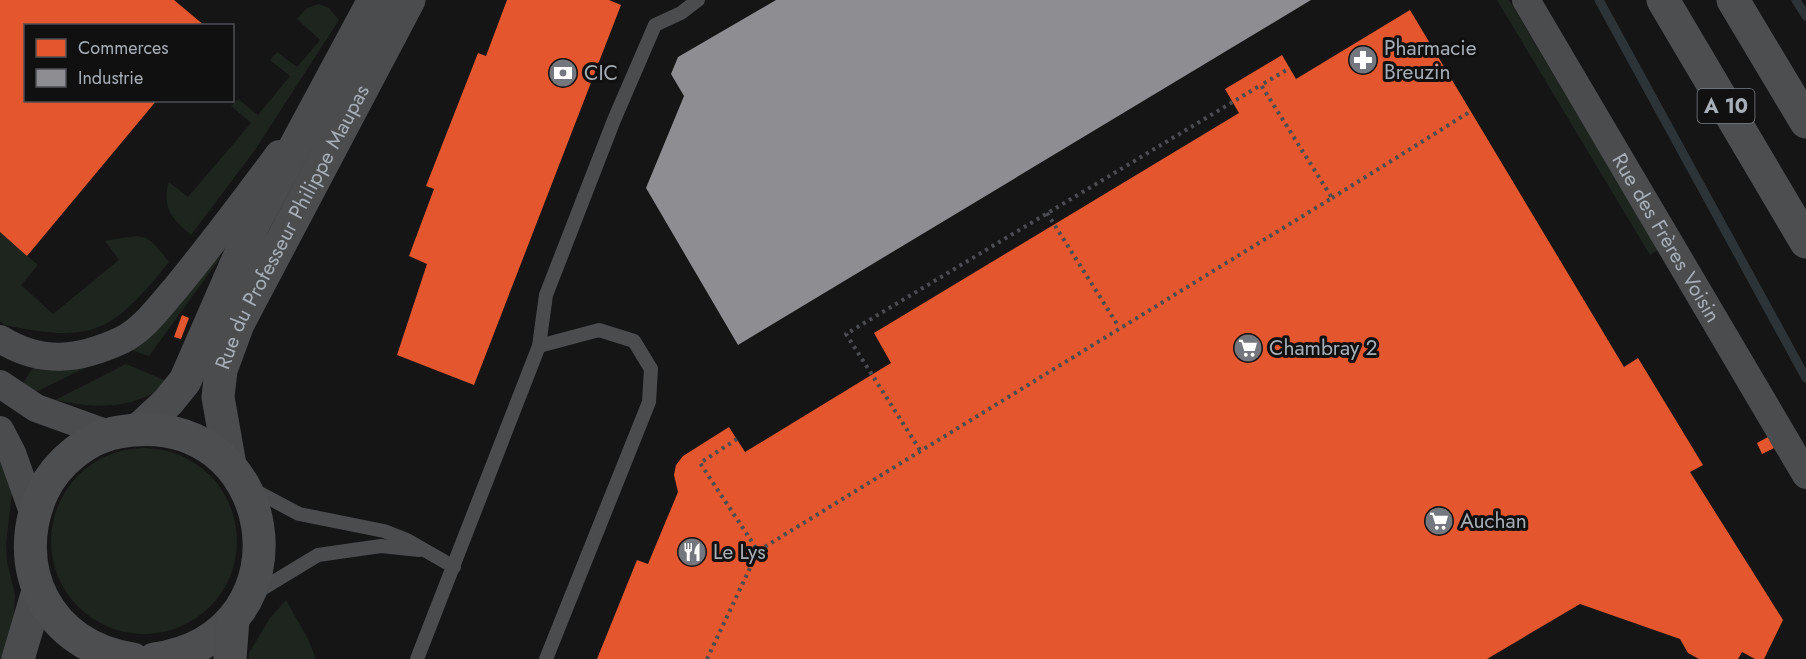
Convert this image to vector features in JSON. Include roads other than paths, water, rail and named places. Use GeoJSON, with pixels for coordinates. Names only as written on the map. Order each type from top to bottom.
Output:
{"type":"FeatureCollection","features":[{"type":"Feature","properties":{"kind":"main road","name":"A 10"},"geometry":{"type":"LineString","coordinates":[[1663,0],[1806,242]]}},
{"type":"Feature","properties":{"kind":"main road","name":"A 10"},"geometry":{"type":"LineString","coordinates":[[1733,0],[1806,122]]}},
{"type":"Feature","properties":{"kind":"main road"},"geometry":{"type":"LineString","coordinates":[[1789,213],[1806,253]]}},
{"type":"Feature","properties":{"kind":"main road"},"geometry":{"type":"LineString","coordinates":[[117,658],[82,642],[56,620],[38,591],[31,565],[29,539],[33,512],[49,478],[75,451],[108,434],[140,428],[174,431],[204,444],[238,475],[257,512],[261,541],[258,570],[241,608],[230,659]]}},
{"type":"Feature","properties":{"kind":"main road"},"geometry":{"type":"LineString","coordinates":[[154,659],[177,656],[208,642],[241,608]]}},
{"type":"Feature","properties":{"kind":"street","name":"Rue du Professeur Philippe Maupas"},"geometry":{"type":"LineString","coordinates":[[140,428],[168,402],[184,381],[254,223],[374,0]]}},
{"type":"Feature","properties":{"kind":"street","name":"Rue du Professeur Philippe Maupas"},"geometry":{"type":"LineString","coordinates":[[238,475],[218,397],[221,370],[237,324],[409,0]]}},
{"type":"Feature","properties":{"kind":"street","name":"Rue des Frères Voisin"},"geometry":{"type":"LineString","coordinates":[[1526,0],[1806,475]]}},
{"type":"Feature","properties":{"kind":"street","name":"Rue du Professeur Philippe Maupas"},"geometry":{"type":"LineString","coordinates":[[0,339],[18,350],[39,356],[59,358],[80,356],[124,340],[161,305],[195,264],[319,99]]}},
{"type":"Feature","properties":{"kind":"street"},"geometry":{"type":"LineString","coordinates":[[0,384],[36,408],[108,434]]}},
{"type":"Feature","properties":{"kind":"street"},"geometry":{"type":"LineString","coordinates":[[0,430],[12,453],[33,512]]}},
{"type":"Feature","properties":{"kind":"street"},"geometry":{"type":"LineString","coordinates":[[18,659],[38,591]]}},
{"type":"Feature","properties":{"kind":"lane"},"geometry":{"type":"LineString","coordinates":[[417,659],[539,346],[546,295],[614,120],[655,25],[681,13],[698,0]]}},
{"type":"Feature","properties":{"kind":"lane"},"geometry":{"type":"LineString","coordinates":[[539,346],[599,330],[634,341],[651,369],[649,402],[546,659]]}},
{"type":"Feature","properties":{"kind":"lane"},"geometry":{"type":"LineString","coordinates":[[238,475],[299,514],[384,531],[454,567]]}},
{"type":"Feature","properties":{"kind":"lane"},"geometry":{"type":"LineString","coordinates":[[241,608],[318,555],[352,548],[381,546],[421,550]]}},
{"type":"Feature","properties":{"kind":"waterway"},"geometry":{"type":"LineString","coordinates":[[1599,0],[1806,378]]}},
{"type":"Feature","properties":{"kind":"waterway"},"geometry":{"type":"LineString","coordinates":[[1796,0],[1806,16]]}},
{"type":"Feature","properties":{"kind":"place","name":"Pharmacie Breuzin"},"geometry":{"type":"Point","coordinates":[1363,60]}},
{"type":"Feature","properties":{"kind":"place","name":"CIC"},"geometry":{"type":"Point","coordinates":[563,73]}},
{"type":"Feature","properties":{"kind":"place","name":"Chambray 2"},"geometry":{"type":"Point","coordinates":[1248,348]}},
{"type":"Feature","properties":{"kind":"place","name":"Auchan"},"geometry":{"type":"Point","coordinates":[1439,521]}},
{"type":"Feature","properties":{"kind":"place","name":"Le Lys"},"geometry":{"type":"Point","coordinates":[692,552]}}]}
